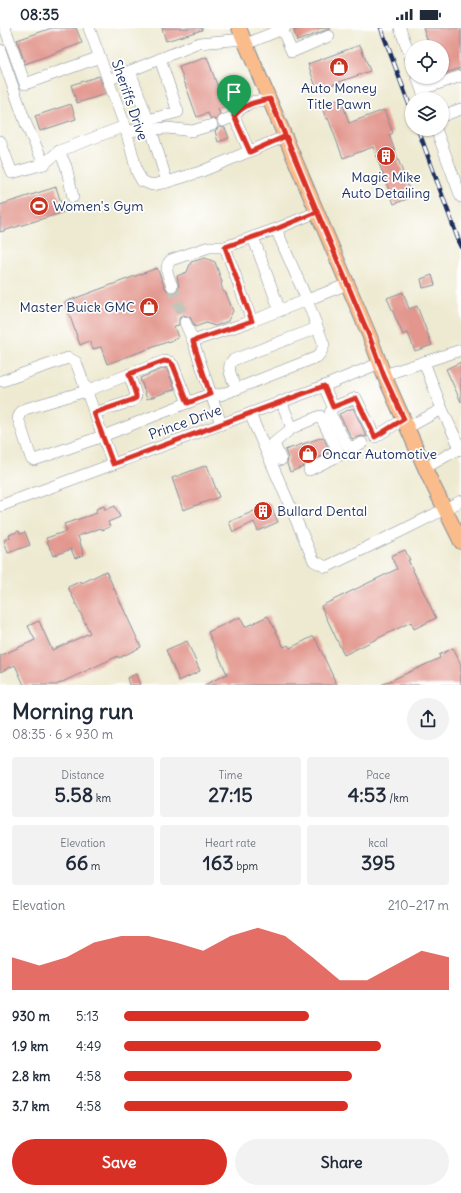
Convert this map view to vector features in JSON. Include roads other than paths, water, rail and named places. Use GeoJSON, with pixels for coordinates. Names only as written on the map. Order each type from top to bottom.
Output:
{"type":"FeatureCollection","features":[{"type":"Feature","properties":{"kind":"main road"},"geometry":{"type":"LineString","coordinates":[[243,37],[348,284],[382,369],[425,468],[461,542]]}},
{"type":"Feature","properties":{"kind":"street"},"geometry":{"type":"LineString","coordinates":[[5,28],[25,84],[100,57]]}},
{"type":"Feature","properties":{"kind":"street","name":"Sheriffs Drive"},"geometry":{"type":"LineString","coordinates":[[89,28],[125,129],[137,172],[142,181],[152,184],[167,182]]}},
{"type":"Feature","properties":{"kind":"street"},"geometry":{"type":"LineString","coordinates":[[400,28],[405,42]]}},
{"type":"Feature","properties":{"kind":"street"},"geometry":{"type":"LineString","coordinates":[[108,80],[199,43],[243,37],[283,29],[292,52],[329,36]]}},
{"type":"Feature","properties":{"kind":"street"},"geometry":{"type":"LineString","coordinates":[[0,50],[26,124],[44,164]]}},
{"type":"Feature","properties":{"kind":"street"},"geometry":{"type":"LineString","coordinates":[[130,71],[148,120],[178,112],[160,59]]}},
{"type":"Feature","properties":{"kind":"street"},"geometry":{"type":"LineString","coordinates":[[428,92],[461,76]]}},
{"type":"Feature","properties":{"kind":"street"},"geometry":{"type":"LineString","coordinates":[[0,141],[12,173],[44,164],[59,151],[125,129],[168,128],[192,131],[234,116],[239,110],[251,102],[270,99]]}},
{"type":"Feature","properties":{"kind":"street"},"geometry":{"type":"LineString","coordinates":[[449,113],[461,109]]}},
{"type":"Feature","properties":{"kind":"street"},"geometry":{"type":"LineString","coordinates":[[234,116],[250,152]]}},
{"type":"Feature","properties":{"kind":"street"},"geometry":{"type":"LineString","coordinates":[[151,129],[167,182],[200,172],[286,136]]}},
{"type":"Feature","properties":{"kind":"street"},"geometry":{"type":"LineString","coordinates":[[439,136],[461,197]]}},
{"type":"Feature","properties":{"kind":"street"},"geometry":{"type":"LineString","coordinates":[[59,151],[66,166],[73,197]]}},
{"type":"Feature","properties":{"kind":"street"},"geometry":{"type":"LineString","coordinates":[[172,286],[166,269],[171,260],[209,247],[225,247],[276,229],[317,212]]}},
{"type":"Feature","properties":{"kind":"street"},"geometry":{"type":"LineString","coordinates":[[188,403],[173,365],[170,362],[164,361],[86,391],[24,409],[18,418],[31,458],[34,460],[40,459],[102,436],[188,403],[210,394],[220,395],[237,389],[317,357],[324,345],[307,300],[276,229]]}},
{"type":"Feature","properties":{"kind":"street"},"geometry":{"type":"LineString","coordinates":[[252,237],[280,311]]}},
{"type":"Feature","properties":{"kind":"street"},"geometry":{"type":"LineString","coordinates":[[225,247],[252,321]]}},
{"type":"Feature","properties":{"kind":"street"},"geometry":{"type":"LineString","coordinates":[[193,341],[280,311],[348,284]]}},
{"type":"Feature","properties":{"kind":"street"},"geometry":{"type":"LineString","coordinates":[[185,322],[193,341],[221,424]]}},
{"type":"Feature","properties":{"kind":"street"},"geometry":{"type":"LineString","coordinates":[[237,389],[229,369],[230,363],[233,360],[317,328]]}},
{"type":"Feature","properties":{"kind":"street","name":"Prince Drive"},"geometry":{"type":"LineString","coordinates":[[0,506],[324,386],[382,369],[424,362],[461,350]]}},
{"type":"Feature","properties":{"kind":"street"},"geometry":{"type":"LineString","coordinates":[[2,381],[68,358],[72,358],[76,362],[113,464]]}},
{"type":"Feature","properties":{"kind":"street"},"geometry":{"type":"LineString","coordinates":[[424,362],[442,409],[461,449],[425,468]]}},
{"type":"Feature","properties":{"kind":"street"},"geometry":{"type":"LineString","coordinates":[[94,413],[136,398],[129,374]]}},
{"type":"Feature","properties":{"kind":"street"},"geometry":{"type":"LineString","coordinates":[[324,386],[333,407]]}},
{"type":"Feature","properties":{"kind":"street"},"geometry":{"type":"LineString","coordinates":[[369,440],[356,398],[333,407],[330,413],[347,445],[353,447],[369,440],[406,423],[442,409]]}},
{"type":"Feature","properties":{"kind":"street"},"geometry":{"type":"LineString","coordinates":[[281,401],[292,428]]}},
{"type":"Feature","properties":{"kind":"street"},"geometry":{"type":"LineString","coordinates":[[250,414],[314,561],[326,567],[446,510],[461,501]]}},
{"type":"Feature","properties":{"kind":"street"},"geometry":{"type":"LineString","coordinates":[[281,460],[274,443],[292,428],[320,416],[340,456],[309,470]]}},
{"type":"Feature","properties":{"kind":"tunnel"},"geometry":{"type":"LineString","coordinates":[[172,286],[185,322]]}},
{"type":"Feature","properties":{"kind":"railway"},"geometry":{"type":"LineString","coordinates":[[381,28],[405,93]]}},
{"type":"Feature","properties":{"kind":"railway"},"geometry":{"type":"LineString","coordinates":[[421,136],[461,247]]}},
{"type":"Feature","properties":{"kind":"place","name":"Auto Money Title Pawn"},"geometry":{"type":"Point","coordinates":[339,67]}},
{"type":"Feature","properties":{"kind":"place","name":"Magic Mike Auto Detailing"},"geometry":{"type":"Point","coordinates":[386,156]}},
{"type":"Feature","properties":{"kind":"place","name":"Women's Gym"},"geometry":{"type":"Point","coordinates":[39,206]}},
{"type":"Feature","properties":{"kind":"place","name":"Master Buick GMC"},"geometry":{"type":"Point","coordinates":[149,307]}},
{"type":"Feature","properties":{"kind":"place","name":"Oncar Automotive"},"geometry":{"type":"Point","coordinates":[308,454]}},
{"type":"Feature","properties":{"kind":"place","name":"Bullard Dental"},"geometry":{"type":"Point","coordinates":[263,511]}}]}
